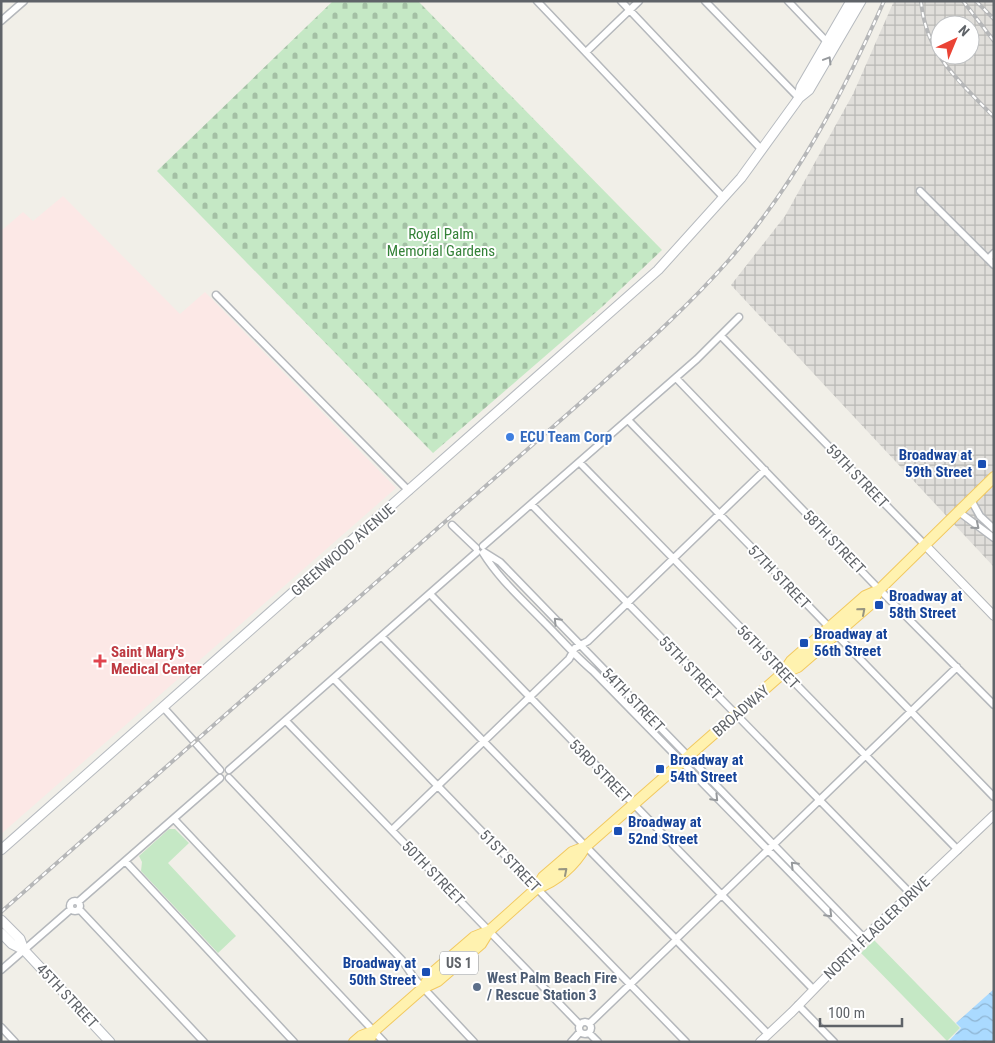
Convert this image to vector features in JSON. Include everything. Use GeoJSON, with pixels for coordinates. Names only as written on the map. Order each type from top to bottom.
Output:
{"type":"FeatureCollection","features":[{"type":"Feature","properties":{"kind":"main road"},"geometry":{"type":"LineString","coordinates":[[799,98],[801,87],[851,1]]}},
{"type":"Feature","properties":{"kind":"main road"},"geometry":{"type":"LineString","coordinates":[[799,98],[809,90],[861,1]]}},
{"type":"Feature","properties":{"kind":"main road","name":"GREENWOOD AVENUE"},"geometry":{"type":"LineString","coordinates":[[1,850],[627,299],[681,246],[724,198],[762,150],[799,98]]}},
{"type":"Feature","properties":{"kind":"main road","name":"BROADWAY"},"geometry":{"type":"LineString","coordinates":[[368,1042],[374,1031],[423,988],[438,981],[481,944],[489,931],[537,888],[543,877],[572,852],[586,847],[783,673],[798,667],[832,632],[872,603],[879,590],[926,546],[994,477]]}},
{"type":"Feature","properties":{"kind":"main road","name":"45TH STREET"},"geometry":{"type":"LineString","coordinates":[[1,920],[20,939],[24,950]]}},
{"type":"Feature","properties":{"kind":"main road","name":"45TH STREET"},"geometry":{"type":"LineString","coordinates":[[1,933],[12,944],[24,950],[110,1042]]}},
{"type":"Feature","properties":{"kind":"main road","name":"BROADWAY"},"geometry":{"type":"LineString","coordinates":[[354,1042],[361,1036],[374,1031]]}},
{"type":"Feature","properties":{"kind":"street"},"geometry":{"type":"LineString","coordinates":[[1,21],[24,1]]}},
{"type":"Feature","properties":{"kind":"street"},"geometry":{"type":"LineString","coordinates":[[537,1],[724,198]]}},
{"type":"Feature","properties":{"kind":"street"},"geometry":{"type":"LineString","coordinates":[[620,1],[762,150]]}},
{"type":"Feature","properties":{"kind":"street"},"geometry":{"type":"LineString","coordinates":[[586,52],[639,1]]}},
{"type":"Feature","properties":{"kind":"street"},"geometry":{"type":"LineString","coordinates":[[705,1],[799,98]]}},
{"type":"Feature","properties":{"kind":"street"},"geometry":{"type":"LineString","coordinates":[[788,1],[828,43]]}},
{"type":"Feature","properties":{"kind":"street"},"geometry":{"type":"LineString","coordinates":[[920,191],[994,265]]}},
{"type":"Feature","properties":{"kind":"street"},"geometry":{"type":"LineString","coordinates":[[988,259],[994,253]]}},
{"type":"Feature","properties":{"kind":"street"},"geometry":{"type":"LineString","coordinates":[[216,295],[409,491]]}},
{"type":"Feature","properties":{"kind":"street"},"geometry":{"type":"LineString","coordinates":[[229,778],[230,770],[676,378],[739,317]]}},
{"type":"Feature","properties":{"kind":"street","name":"59TH STREET"},"geometry":{"type":"LineString","coordinates":[[721,336],[994,616]]}},
{"type":"Feature","properties":{"kind":"street","name":"58TH STREET"},"geometry":{"type":"LineString","coordinates":[[676,378],[879,590],[994,705]]}},
{"type":"Feature","properties":{"kind":"street","name":"57TH STREET"},"geometry":{"type":"LineString","coordinates":[[628,420],[994,797]]}},
{"type":"Feature","properties":{"kind":"street","name":"56TH STREET"},"geometry":{"type":"LineString","coordinates":[[580,463],[783,673],[958,850]]}},
{"type":"Feature","properties":{"kind":"street"},"geometry":{"type":"LineString","coordinates":[[392,830],[765,470]]}},
{"type":"Feature","properties":{"kind":"street"},"geometry":{"type":"LineString","coordinates":[[971,500],[980,516],[994,529]]}},
{"type":"Feature","properties":{"kind":"street","name":"55TH STREET"},"geometry":{"type":"LineString","coordinates":[[532,505],[912,895]]}},
{"type":"Feature","properties":{"kind":"street"},"geometry":{"type":"LineString","coordinates":[[959,512],[994,538]]}},
{"type":"Feature","properties":{"kind":"street","name":"54TH STREET"},"geometry":{"type":"LineString","coordinates":[[452,525],[480,550],[500,562],[584,645],[601,668],[766,851],[861,941]]}},
{"type":"Feature","properties":{"kind":"street","name":"54TH STREET"},"geometry":{"type":"LineString","coordinates":[[480,550],[493,569],[556,634],[573,655],[593,671],[774,844],[861,941]]}},
{"type":"Feature","properties":{"kind":"street","name":"53RD STREET"},"geometry":{"type":"LineString","coordinates":[[430,594],[813,989]]}},
{"type":"Feature","properties":{"kind":"street"},"geometry":{"type":"LineString","coordinates":[[382,637],[768,1034]]}},
{"type":"Feature","properties":{"kind":"street"},"geometry":{"type":"LineString","coordinates":[[589,1033],[589,1024],[957,667]]}},
{"type":"Feature","properties":{"kind":"street","name":"51ST STREET"},"geometry":{"type":"LineString","coordinates":[[334,679],[686,1042]]}},
{"type":"Feature","properties":{"kind":"street"},"geometry":{"type":"LineString","coordinates":[[1,970],[70,909],[72,902],[78,902],[126,862],[220,778],[220,770],[163,707]]}},
{"type":"Feature","properties":{"kind":"street","name":"50TH STREET"},"geometry":{"type":"LineString","coordinates":[[286,721],[580,1025]]}},
{"type":"Feature","properties":{"kind":"street"},"geometry":{"type":"LineString","coordinates":[[220,770],[225,768],[230,770]]}},
{"type":"Feature","properties":{"kind":"street"},"geometry":{"type":"LineString","coordinates":[[220,778],[225,780],[229,778]]}},
{"type":"Feature","properties":{"kind":"street"},"geometry":{"type":"LineString","coordinates":[[229,778],[402,960],[423,988],[474,1042]]}},
{"type":"Feature","properties":{"kind":"street","name":"NORTH FLAGLER DRIVE"},"geometry":{"type":"LineString","coordinates":[[761,1041],[861,941],[912,895],[994,815]]}},
{"type":"Feature","properties":{"kind":"street"},"geometry":{"type":"LineString","coordinates":[[174,819],[384,1042]]}},
{"type":"Feature","properties":{"kind":"street"},"geometry":{"type":"LineString","coordinates":[[126,862],[294,1042]]}},
{"type":"Feature","properties":{"kind":"street"},"geometry":{"type":"LineString","coordinates":[[78,902],[79,909],[204,1042]]}},
{"type":"Feature","properties":{"kind":"street"},"geometry":{"type":"LineString","coordinates":[[70,909],[74,911],[79,909]]}},
{"type":"Feature","properties":{"kind":"street"},"geometry":{"type":"LineString","coordinates":[[798,1005],[834,1042]]}},
{"type":"Feature","properties":{"kind":"street"},"geometry":{"type":"LineString","coordinates":[[571,1042],[580,1032],[580,1025],[584,1022],[589,1024]]}},
{"type":"Feature","properties":{"kind":"street"},"geometry":{"type":"LineString","coordinates":[[1,1027],[15,1042]]}},
{"type":"Feature","properties":{"kind":"street"},"geometry":{"type":"LineString","coordinates":[[580,1032],[589,1033],[598,1042]]}},
{"type":"Feature","properties":{"kind":"shaded area"},"geometry":{"type":"Polygon","coordinates":[[[894,1],[994,1],[994,567],[731,285],[785,216],[853,94],[894,1]]]}},
{"type":"Feature","properties":{"kind":"shaded area","name":"Saint Mary's Medical Center"},"geometry":{"type":"Polygon","coordinates":[[[63,196],[180,314],[205,292],[396,488],[1,834],[1,231],[23,212],[33,221],[63,196]]]}},
{"type":"Feature","properties":{"kind":"green space","name":"Royal Palm Memorial Gardens"},"geometry":{"type":"Polygon","coordinates":[[[333,1],[418,1],[662,250],[603,306],[433,453],[157,171],[333,1]]]}},
{"type":"Feature","properties":{"kind":"green space"},"geometry":{"type":"Polygon","coordinates":[[[169,829],[175,829],[189,843],[168,863],[236,936],[218,953],[141,871],[142,862],[139,856],[169,829]]]}},
{"type":"Feature","properties":{"kind":"green space"},"geometry":{"type":"Polygon","coordinates":[[[874,940],[960,1028],[947,1041],[861,953],[874,940]]]}},
{"type":"Feature","properties":{"kind":"water"},"geometry":{"type":"Polygon","coordinates":[[[994,989],[994,1042],[948,1042],[961,1028],[956,1023],[994,989]]]}},
{"type":"Feature","properties":{"kind":"railway"},"geometry":{"type":"LineString","coordinates":[[1,912],[579,404],[693,298],[753,231],[797,169],[835,104],[884,1]]}},
{"type":"Feature","properties":{"kind":"railway"},"geometry":{"type":"LineString","coordinates":[[921,1],[924,20],[937,52],[957,79],[994,117]]}},
{"type":"Feature","properties":{"kind":"railway"},"geometry":{"type":"LineString","coordinates":[[963,1],[994,41]]}},
{"type":"Feature","properties":{"kind":"railway"},"geometry":{"type":"LineString","coordinates":[[976,1],[994,19]]}},
{"type":"Feature","properties":{"kind":"place","name":"ECU Team Corp"},"geometry":{"type":"Point","coordinates":[510,437]}},
{"type":"Feature","properties":{"kind":"place","name":"Broadway at 59th Street"},"geometry":{"type":"Point","coordinates":[982,464]}},
{"type":"Feature","properties":{"kind":"place","name":"Broadway at 58th Street"},"geometry":{"type":"Point","coordinates":[879,605]}},
{"type":"Feature","properties":{"kind":"place","name":"Broadway at 56th Street"},"geometry":{"type":"Point","coordinates":[804,643]}},
{"type":"Feature","properties":{"kind":"place","name":"Saint Mary's Medical Center"},"geometry":{"type":"Point","coordinates":[100,661]}},
{"type":"Feature","properties":{"kind":"place","name":"Broadway at 54th Street"},"geometry":{"type":"Point","coordinates":[660,769]}},
{"type":"Feature","properties":{"kind":"place","name":"Broadway at 52nd Street"},"geometry":{"type":"Point","coordinates":[618,831]}},
{"type":"Feature","properties":{"kind":"place","name":"Broadway at 50th Street"},"geometry":{"type":"Point","coordinates":[426,972]}},
{"type":"Feature","properties":{"kind":"place","name":"West Palm Beach Fire / Rescue Station 3"},"geometry":{"type":"Point","coordinates":[477,987]}}]}
